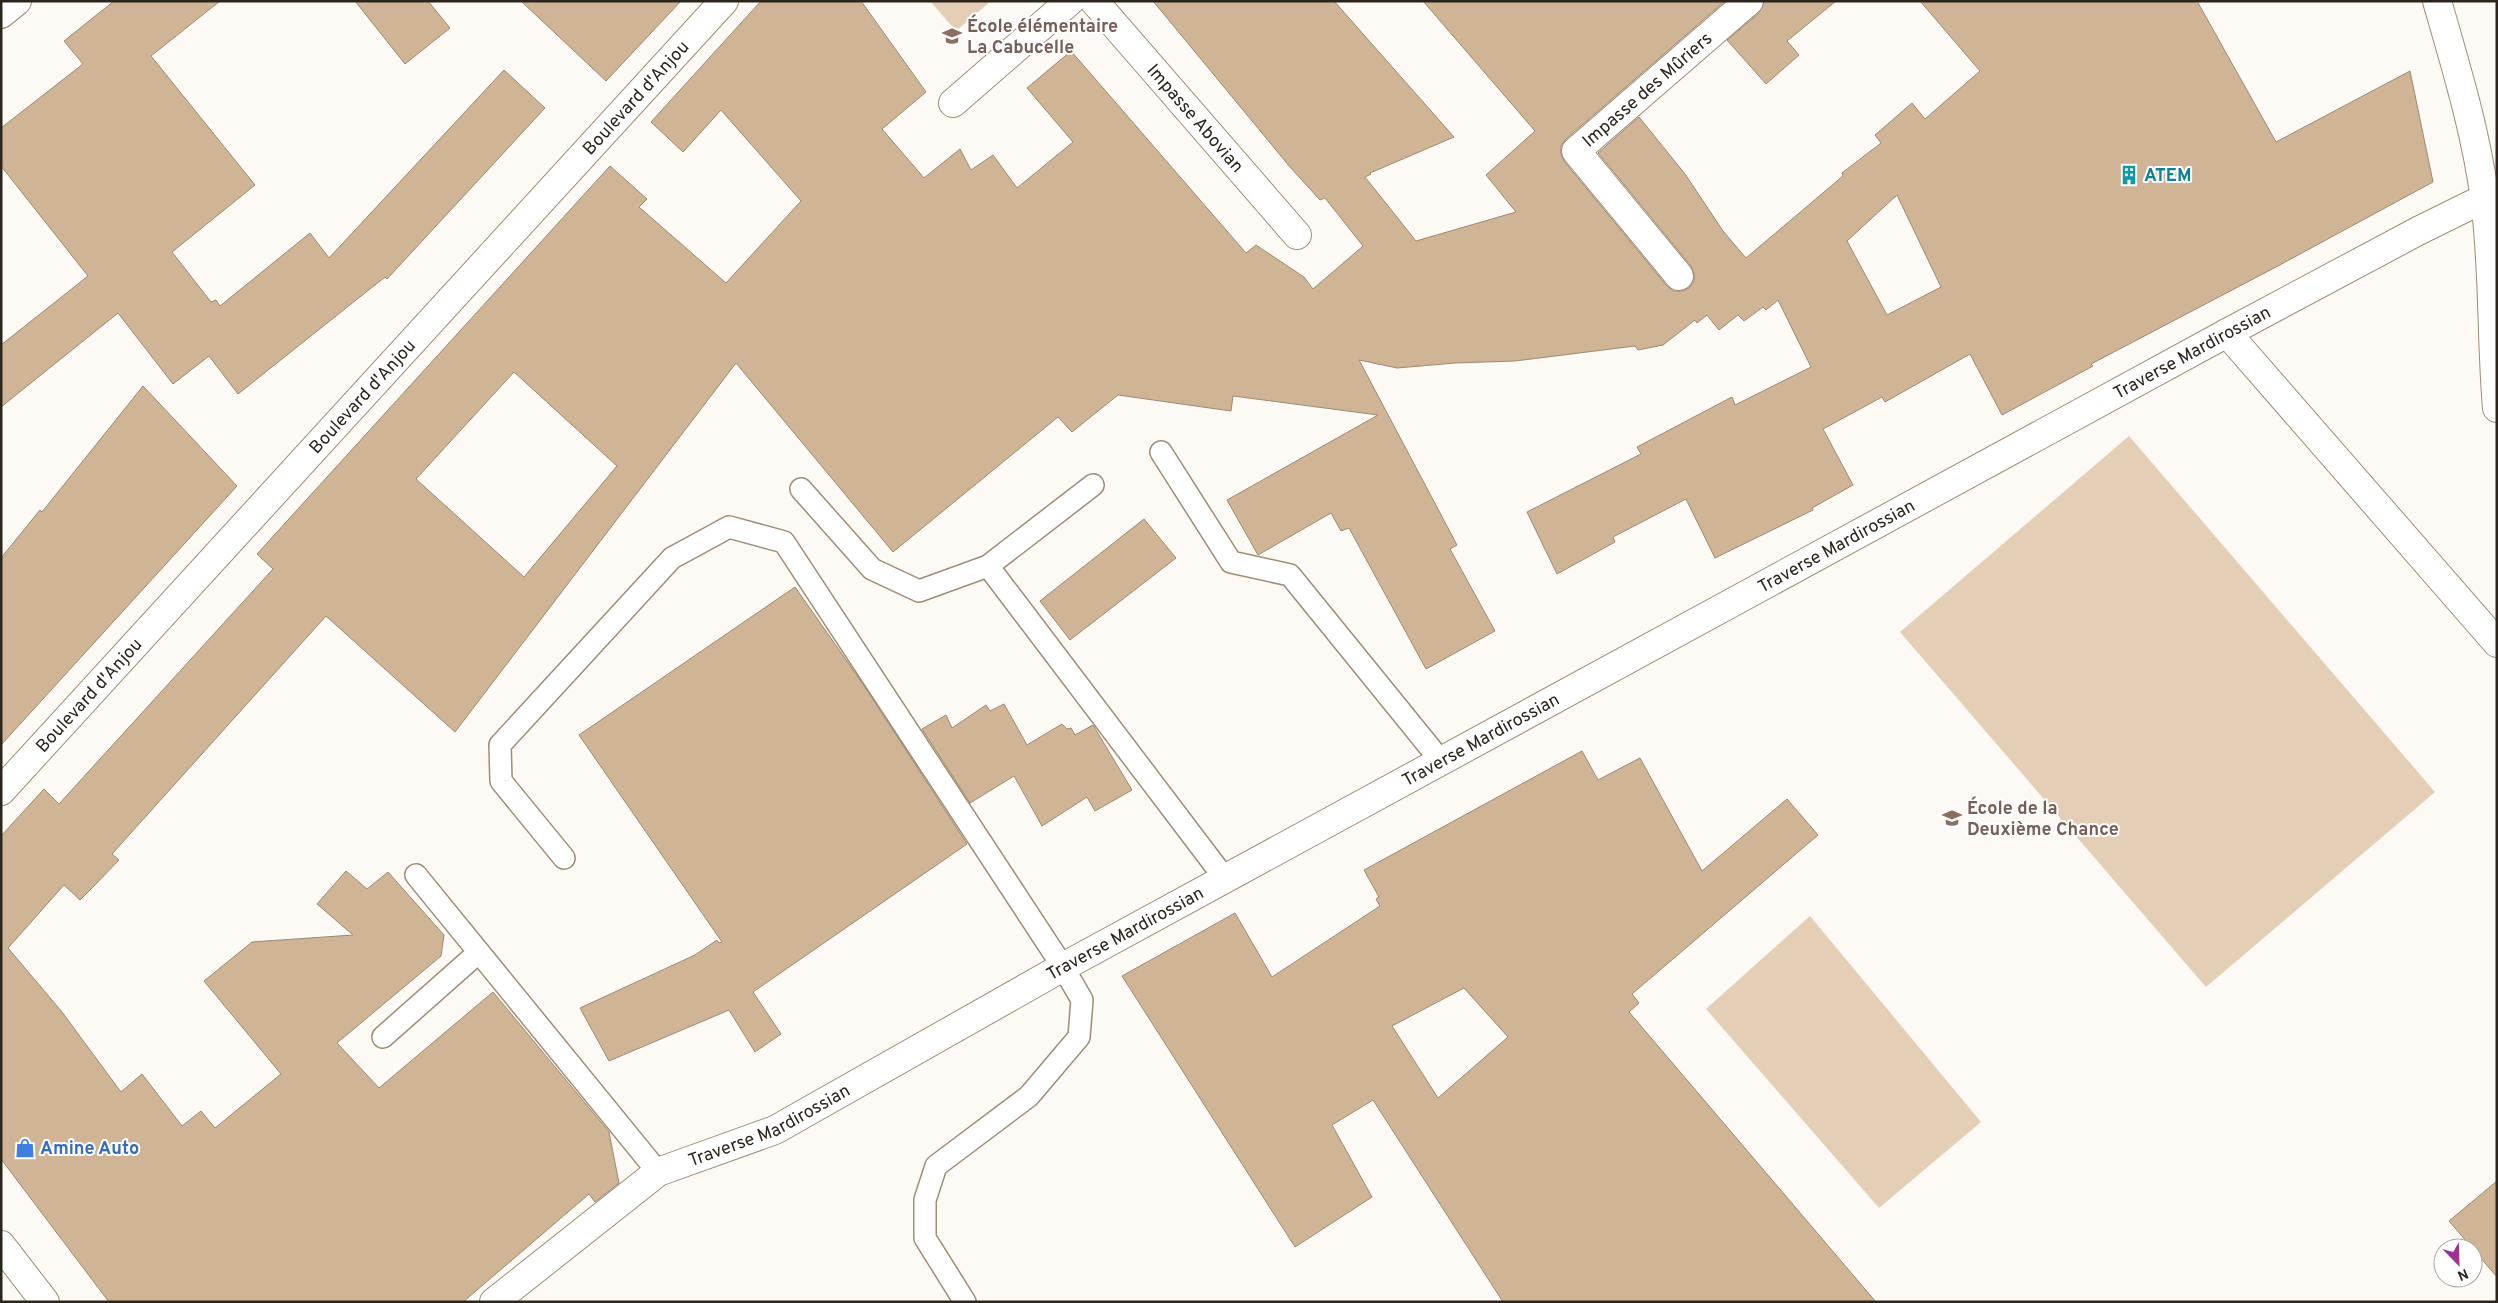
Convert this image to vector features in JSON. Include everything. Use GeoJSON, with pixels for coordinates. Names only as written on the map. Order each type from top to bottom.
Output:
{"type":"FeatureCollection","features":[{"type":"Feature","properties":{"kind":"street"},"geometry":{"type":"LineString","coordinates":[[1,14],[17,1]]}},
{"type":"Feature","properties":{"kind":"street","name":"Boulevard d'Anjou"},"geometry":{"type":"LineString","coordinates":[[1,791],[724,1]]}},
{"type":"Feature","properties":{"kind":"street"},"geometry":{"type":"LineString","coordinates":[[953,103],[1070,1]]}},
{"type":"Feature","properties":{"kind":"street","name":"Impasse Abovian"},"geometry":{"type":"LineString","coordinates":[[1094,1],[1297,235]]}},
{"type":"Feature","properties":{"kind":"street","name":"Impasse des Mûriers"},"geometry":{"type":"LineString","coordinates":[[1679,276],[1576,151],[1749,1]]}},
{"type":"Feature","properties":{"kind":"street"},"geometry":{"type":"LineString","coordinates":[[2437,1],[2466,103],[2494,254],[2497,408]]}},
{"type":"Feature","properties":{"kind":"street","name":"Traverse Mardirossian"},"geometry":{"type":"LineString","coordinates":[[494,1302],[658,1172],[775,1130],[1063,967],[1226,880],[2227,333],[2418,231],[2485,198]]}},
{"type":"Feature","properties":{"kind":"street"},"geometry":{"type":"LineString","coordinates":[[2227,333],[2497,643]]}},
{"type":"Feature","properties":{"kind":"street"},"geometry":{"type":"LineString","coordinates":[[1,1244],[44,1301]]}},
{"type":"Feature","properties":{"kind":"lane"},"geometry":{"type":"LineString","coordinates":[[1161,452],[1231,562],[1290,574],[1441,761]]}},
{"type":"Feature","properties":{"kind":"lane"},"geometry":{"type":"LineString","coordinates":[[801,488],[872,569],[919,591],[988,566],[1093,485]]}},
{"type":"Feature","properties":{"kind":"lane"},"geometry":{"type":"LineString","coordinates":[[564,858],[501,781],[500,745],[672,558],[729,527],[784,542],[1063,967],[1082,1000],[1079,1037],[1029,1096],[936,1166],[925,1200],[925,1238],[965,1302]]}},
{"type":"Feature","properties":{"kind":"lane"},"geometry":{"type":"LineString","coordinates":[[988,566],[1226,880]]}},
{"type":"Feature","properties":{"kind":"lane"},"geometry":{"type":"LineString","coordinates":[[416,875],[658,1172]]}},
{"type":"Feature","properties":{"kind":"lane"},"geometry":{"type":"LineString","coordinates":[[383,1037],[479,952]]}},
{"type":"Feature","properties":{"kind":"shaded area"},"geometry":{"type":"Polygon","coordinates":[[[930,1],[991,1],[956,31],[930,1]]]}},
{"type":"Feature","properties":{"kind":"shaded area"},"geometry":{"type":"Polygon","coordinates":[[[2129,436],[2435,792],[2206,987],[1900,632],[2129,436]]]}},
{"type":"Feature","properties":{"kind":"shaded area"},"geometry":{"type":"Polygon","coordinates":[[[1810,916],[1981,1122],[1879,1208],[1706,1009],[1810,916]]]}},
{"type":"Feature","properties":{"kind":"building"},"geometry":{"type":"Polygon","coordinates":[[[114,1],[220,1],[151,56],[255,185],[172,252],[211,302],[216,300],[220,306],[310,233],[329,258],[504,70],[545,108],[387,279],[385,277],[238,394],[209,356],[173,384],[118,313],[1,407],[1,345],[88,276],[1,166],[1,128],[83,64],[64,41],[114,1]]]}},
{"type":"Feature","properties":{"kind":"building"},"geometry":{"type":"Polygon","coordinates":[[[355,1],[428,1],[450,28],[405,64],[355,1]]]}},
{"type":"Feature","properties":{"kind":"building"},"geometry":{"type":"Polygon","coordinates":[[[521,1],[681,1],[606,81],[521,1]]]}},
{"type":"Feature","properties":{"kind":"building"},"geometry":{"type":"Polygon","coordinates":[[[761,1],[861,1],[926,92],[882,129],[924,178],[960,149],[971,170],[993,155],[1017,188],[1073,142],[1027,88],[1071,51],[1246,253],[1256,245],[1304,277],[1313,289],[1363,246],[1325,198],[1320,200],[1290,167],[1153,1],[1334,1],[1454,137],[1370,173],[1365,177],[1416,241],[1516,212],[1486,175],[1535,131],[1423,1],[1725,1],[1566,139],[1561,146],[1561,154],[1564,161],[1667,286],[1674,291],[1682,291],[1689,288],[1694,281],[1691,266],[1598,153],[1639,117],[1685,174],[1723,231],[1746,258],[1843,176],[1842,173],[1881,143],[1875,135],[1912,103],[1925,119],[1980,71],[1920,1],[2197,1],[2276,142],[2410,71],[2433,182],[2091,364],[2093,366],[2002,415],[1970,354],[1885,402],[1882,397],[1823,429],[1853,485],[1812,508],[1813,510],[1715,558],[1686,499],[1613,537],[1615,542],[1557,574],[1527,512],[1641,454],[1637,447],[1732,397],[1735,405],[1811,367],[1778,300],[1766,310],[1763,307],[1744,321],[1738,315],[1719,330],[1707,315],[1697,323],[1695,320],[1663,345],[1638,350],[1635,346],[1515,361],[1455,363],[1397,368],[1359,360],[1457,545],[1450,549],[1495,631],[1426,669],[1349,528],[1341,531],[1331,513],[1258,555],[1227,500],[1378,415],[1233,396],[1231,411],[1118,395],[1072,432],[1058,417],[893,552],[736,363],[455,732],[326,616],[112,854],[119,860],[80,900],[64,885],[8,948],[62,1012],[121,1092],[142,1074],[182,1126],[201,1111],[215,1128],[281,1074],[204,981],[252,942],[353,935],[317,904],[346,871],[367,889],[388,872],[444,935],[441,956],[337,1043],[379,1088],[493,992],[609,1132],[619,1183],[595,1202],[589,1194],[463,1302],[109,1302],[1,1159],[1,836],[44,789],[59,804],[273,569],[257,554],[610,166],[647,199],[639,207],[726,283],[801,201],[721,110],[683,152],[651,122],[761,1]],[[1897,195],[1847,241],[1887,315],[1941,287],[1897,195]],[[514,372],[416,479],[524,577],[617,466],[514,372]]]}},
{"type":"Feature","properties":{"kind":"building"},"geometry":{"type":"Polygon","coordinates":[[[1764,1],[1836,1],[1787,41],[1799,55],[1766,84],[1727,40],[1759,13],[1764,1]]]}},
{"type":"Feature","properties":{"kind":"building"},"geometry":{"type":"Polygon","coordinates":[[[143,386],[237,486],[1,745],[1,558],[40,510],[42,512],[143,386]]]}},
{"type":"Feature","properties":{"kind":"building"},"geometry":{"type":"Polygon","coordinates":[[[1144,519],[1176,558],[1070,640],[1040,601],[1144,519]]]}},
{"type":"Feature","properties":{"kind":"building"},"geometry":{"type":"Polygon","coordinates":[[[795,587],[863,684],[967,844],[753,992],[781,1034],[755,1052],[729,1010],[609,1061],[580,1008],[695,955],[717,940],[719,943],[722,942],[579,735],[795,587]]]}},
{"type":"Feature","properties":{"kind":"building"},"geometry":{"type":"Polygon","coordinates":[[[1004,704],[1027,745],[1062,724],[1067,729],[1071,728],[1075,735],[1093,725],[1132,790],[1095,811],[1087,797],[1042,826],[1014,776],[970,803],[922,729],[946,715],[952,728],[986,705],[990,711],[1004,704]]]}},
{"type":"Feature","properties":{"kind":"building"},"geometry":{"type":"Polygon","coordinates":[[[1582,751],[1598,780],[1640,758],[1702,871],[1787,799],[1818,835],[1632,994],[1639,1003],[1629,1012],[1876,1302],[1503,1302],[1373,1100],[1332,1125],[1372,1197],[1295,1247],[1122,976],[1235,913],[1272,977],[1380,906],[1376,899],[1379,897],[1364,870],[1582,751]],[[1464,988],[1392,1026],[1438,1098],[1508,1037],[1464,988]]]}},
{"type":"Feature","properties":{"kind":"building"},"geometry":{"type":"Polygon","coordinates":[[[2497,1181],[2497,1277],[2483,1261],[2483,1238],[2464,1238],[2449,1221],[2497,1181]]]}},
{"type":"Feature","properties":{"kind":"place","name":"École élémentaire La Cabucelle"},"geometry":{"type":"Point","coordinates":[952,36]}},
{"type":"Feature","properties":{"kind":"place","name":"ATEM"},"geometry":{"type":"Point","coordinates":[2129,175]}},
{"type":"Feature","properties":{"kind":"place","name":"École de la Deuxième Chance"},"geometry":{"type":"Point","coordinates":[1952,818]}},
{"type":"Feature","properties":{"kind":"place","name":"Amine Auto"},"geometry":{"type":"Point","coordinates":[25,1148]}}]}
